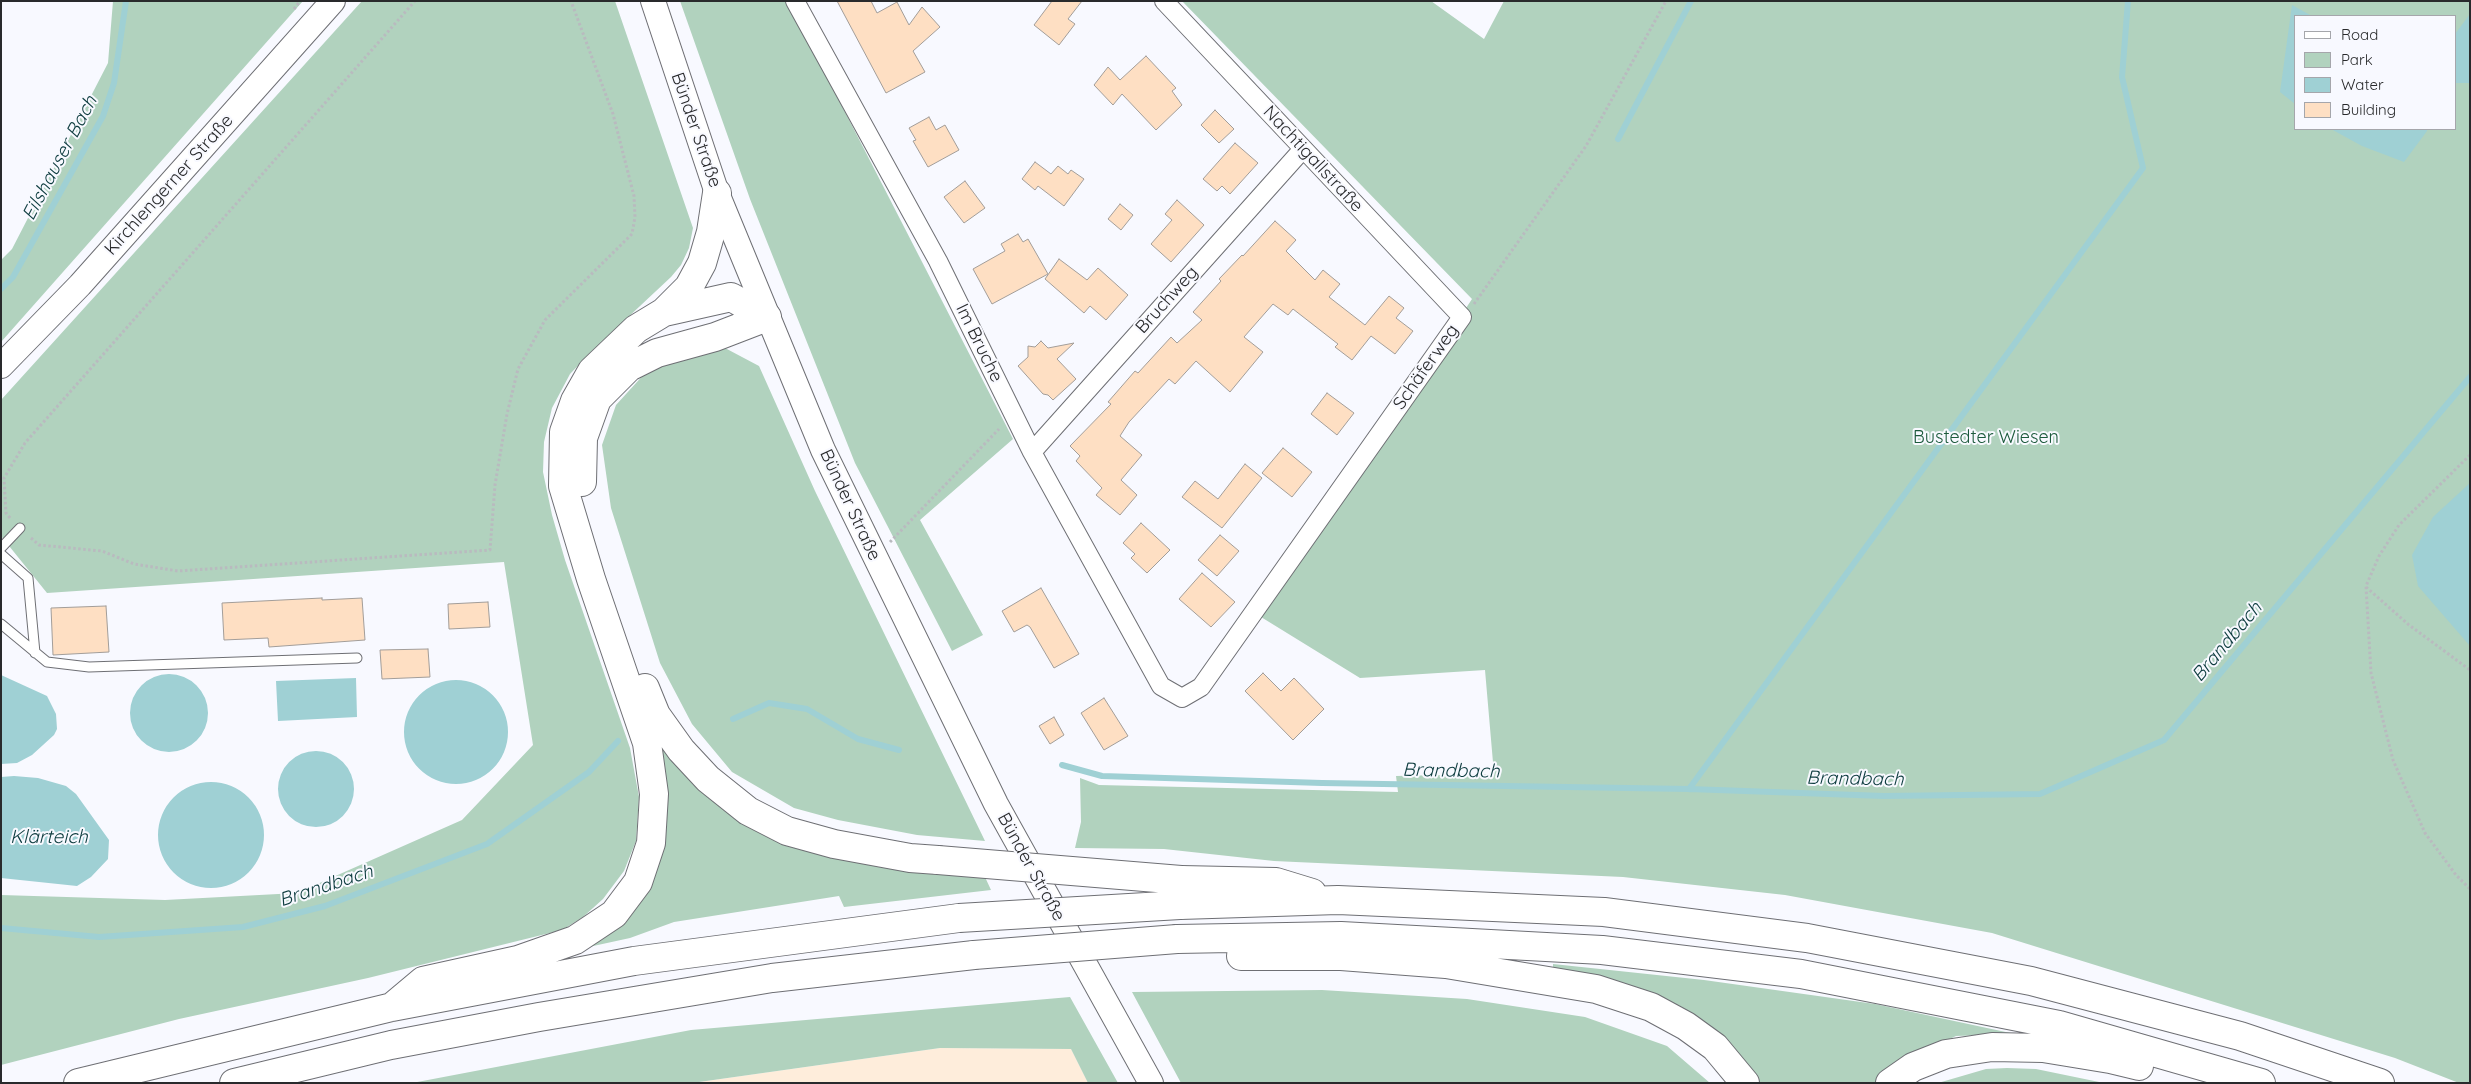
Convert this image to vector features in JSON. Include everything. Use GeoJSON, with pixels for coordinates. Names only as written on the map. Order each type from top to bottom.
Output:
{"type":"FeatureCollection","features":[{"type":"Feature","properties":{"kind":"highway"},"geometry":{"type":"LineString","coordinates":[[392,1007],[423,981],[518,960],[575,940],[614,914],[638,882],[651,843],[654,794],[647,744],[591,579],[564,486],[564,432],[575,401],[592,371],[636,329],[664,312],[689,287],[702,262],[711,232],[717,193]]}},
{"type":"Feature","properties":{"kind":"highway"},"geometry":{"type":"LineString","coordinates":[[664,312],[731,297],[767,317]]}},
{"type":"Feature","properties":{"kind":"highway"},"geometry":{"type":"LineString","coordinates":[[767,317],[715,337],[657,353],[629,367],[597,399],[583,438],[582,482],[592,527],[630,652],[656,715],[681,750],[708,779],[748,810],[787,830],[834,844],[910,858],[938,860],[1181,892],[1604,912],[1807,938],[2031,981],[2240,1036],[2380,1083]]}},
{"type":"Feature","properties":{"kind":"highway"},"geometry":{"type":"LineString","coordinates":[[78,1083],[392,1007],[634,960],[1181,892]]}},
{"type":"Feature","properties":{"kind":"highway"},"geometry":{"type":"LineString","coordinates":[[234,1083],[391,1045],[772,978],[974,955],[1177,939],[1340,936],[1592,949],[1801,974],[2059,1025],[2261,1083]]}},
{"type":"Feature","properties":{"kind":"highway"},"geometry":{"type":"LineString","coordinates":[[1177,939],[1203,956],[1341,956],[1446,964],[1596,989],[1651,1007],[1686,1026],[1715,1047],[1745,1083]]}},
{"type":"Feature","properties":{"kind":"highway"},"geometry":{"type":"LineString","coordinates":[[1890,1083],[1912,1067],[1946,1054],[1992,1047],[2043,1048],[2110,1059],[2198,1083]]}},
{"type":"Feature","properties":{"kind":"main road","name":"Kirchlengerner Straße"},"geometry":{"type":"LineString","coordinates":[[1,366],[80,286],[333,1]]}},
{"type":"Feature","properties":{"kind":"main road","name":"Bünder Straße"},"geometry":{"type":"LineString","coordinates":[[653,1],[717,193],[823,450],[874,558],[996,804],[1151,1083]]}},
{"type":"Feature","properties":{"kind":"street","name":"Im Bruche"},"geometry":{"type":"LineString","coordinates":[[795,1],[938,261],[1032,452],[1161,686]]}},
{"type":"Feature","properties":{"kind":"street","name":"Nachtigallstraße"},"geometry":{"type":"LineString","coordinates":[[1164,1],[1462,317]]}},
{"type":"Feature","properties":{"kind":"street","name":"Bruchweg"},"geometry":{"type":"LineString","coordinates":[[1032,452],[1303,149]]}},
{"type":"Feature","properties":{"kind":"street","name":"Schäferweg"},"geometry":{"type":"LineString","coordinates":[[1161,686],[1182,698],[1201,687],[1462,317]]}},
{"type":"Feature","properties":{"kind":"lane"},"geometry":{"type":"LineString","coordinates":[[1,548],[20,528]]}},
{"type":"Feature","properties":{"kind":"lane"},"geometry":{"type":"LineString","coordinates":[[1,554],[28,578],[36,653]]}},
{"type":"Feature","properties":{"kind":"lane"},"geometry":{"type":"LineString","coordinates":[[1,624],[47,662],[89,668],[357,658]]}},
{"type":"Feature","properties":{"kind":"path"},"geometry":{"type":"LineString","coordinates":[[415,1],[25,443],[4,478],[6,513],[39,544],[102,551],[134,564],[178,571],[490,550],[495,485],[507,414],[518,369],[545,320],[632,234],[635,217],[634,196],[612,114],[571,1]]}},
{"type":"Feature","properties":{"kind":"path","name":"Schäferweg"},"geometry":{"type":"LineString","coordinates":[[1462,317],[1473,305],[1586,146],[1666,1]]}},
{"type":"Feature","properties":{"kind":"path"},"geometry":{"type":"LineString","coordinates":[[874,558],[1013,414]]}},
{"type":"Feature","properties":{"kind":"path"},"geometry":{"type":"LineString","coordinates":[[2470,455],[2399,525],[2379,556],[2366,586],[2371,673],[2393,760],[2425,832],[2456,875],[2470,889]]}},
{"type":"Feature","properties":{"kind":"path"},"geometry":{"type":"LineString","coordinates":[[2366,586],[2409,625],[2470,670]]}},
{"type":"Feature","properties":{"kind":"shaded area"},"geometry":{"type":"Polygon","coordinates":[[[940,1048],[1071,1049],[1088,1083],[692,1083],[940,1048]]]}},
{"type":"Feature","properties":{"kind":"green space"},"geometry":{"type":"Polygon","coordinates":[[[113,1],[303,1],[1,342],[1,260],[12,249],[108,63],[113,1]]]}},
{"type":"Feature","properties":{"kind":"green space"},"geometry":{"type":"Polygon","coordinates":[[[362,1],[615,1],[693,228],[689,248],[681,265],[671,277],[570,374],[552,408],[544,442],[543,472],[552,515],[565,560],[630,748],[639,797],[636,841],[624,871],[603,899],[583,917],[562,930],[368,978],[179,1019],[1,1065],[1,895],[165,900],[297,893],[462,820],[533,745],[504,562],[47,593],[1,536],[1,400],[362,1]]]}},
{"type":"Feature","properties":{"kind":"green space"},"geometry":{"type":"Polygon","coordinates":[[[680,1],[788,1],[1013,439],[920,520],[983,635],[952,651],[855,463],[750,199],[680,1]]]}},
{"type":"Feature","properties":{"kind":"green space","name":"Bustedter Wiesen"},"geometry":{"type":"Polygon","coordinates":[[[1182,1],[1431,1],[1484,39],[1504,1],[2470,1],[2470,1083],[2459,1083],[2395,1058],[1992,933],[1785,895],[1623,877],[1274,861],[1164,849],[1075,848],[1081,822],[1080,778],[1099,785],[1398,792],[1396,776],[1494,774],[1485,670],[1360,678],[1261,617],[1472,299],[1182,1]]]}},
{"type":"Feature","properties":{"kind":"green space"},"geometry":{"type":"Polygon","coordinates":[[[725,348],[759,366],[815,491],[985,841],[917,835],[838,820],[794,808],[732,772],[692,724],[660,663],[611,508],[602,445],[616,405],[647,371],[683,352],[725,348]]]}},
{"type":"Feature","properties":{"kind":"green space"},"geometry":{"type":"Polygon","coordinates":[[[652,733],[722,804],[985,877],[991,890],[844,907],[839,896],[674,922],[630,938],[584,948],[642,893],[652,733]]]}},
{"type":"Feature","properties":{"kind":"green space"},"geometry":{"type":"Polygon","coordinates":[[[1553,964],[1704,980],[1875,1004],[2015,1034],[1956,1036],[1899,1063],[1876,1083],[1756,1083],[1754,1079],[1553,969],[1553,964]]]}},
{"type":"Feature","properties":{"kind":"green space"},"geometry":{"type":"Polygon","coordinates":[[[1322,990],[1467,999],[1585,1017],[1667,1046],[1710,1083],[1181,1083],[1132,992],[1322,990]]]}},
{"type":"Feature","properties":{"kind":"green space"},"geometry":{"type":"Polygon","coordinates":[[[1070,997],[1118,1083],[1088,1083],[1071,1049],[940,1048],[692,1083],[412,1083],[691,1030],[1070,997]]]}},
{"type":"Feature","properties":{"kind":"green space"},"geometry":{"type":"Polygon","coordinates":[[[1986,1069],[2036,1069],[2104,1083],[1938,1083],[1986,1069]]]}},
{"type":"Feature","properties":{"kind":"water"},"geometry":{"type":"Polygon","coordinates":[[[2292,5],[2310,15],[2294,15],[2294,103],[2280,92],[2292,5]]]}},
{"type":"Feature","properties":{"kind":"water"},"geometry":{"type":"Polygon","coordinates":[[[2470,14],[2470,83],[2456,83],[2456,33],[2470,14]]]}},
{"type":"Feature","properties":{"kind":"water"},"geometry":{"type":"Polygon","coordinates":[[[2333,130],[2427,130],[2404,162],[2362,146],[2333,130]]]}},
{"type":"Feature","properties":{"kind":"water"},"geometry":{"type":"Polygon","coordinates":[[[2470,483],[2470,646],[2418,586],[2412,555],[2433,517],[2470,483]]]}},
{"type":"Feature","properties":{"kind":"water"},"geometry":{"type":"Polygon","coordinates":[[[169,674],[184,677],[197,685],[205,698],[208,713],[205,728],[197,741],[184,749],[169,752],[154,749],[141,741],[133,728],[130,713],[133,698],[141,685],[154,677],[169,674]]]}},
{"type":"Feature","properties":{"kind":"water"},"geometry":{"type":"Polygon","coordinates":[[[1,675],[47,696],[56,714],[57,729],[54,735],[32,755],[17,763],[1,764],[1,675]]]}},
{"type":"Feature","properties":{"kind":"water"},"geometry":{"type":"Polygon","coordinates":[[[356,678],[357,717],[278,721],[276,681],[356,678]]]}},
{"type":"Feature","properties":{"kind":"water"},"geometry":{"type":"Polygon","coordinates":[[[456,680],[476,684],[485,689],[499,703],[504,712],[508,732],[504,752],[499,761],[485,775],[476,780],[456,784],[436,780],[427,775],[413,761],[408,752],[404,732],[408,712],[413,703],[427,689],[436,684],[456,680]]]}},
{"type":"Feature","properties":{"kind":"water"},"geometry":{"type":"Polygon","coordinates":[[[316,751],[330,754],[343,762],[351,775],[354,789],[351,803],[343,816],[330,824],[316,827],[302,824],[289,816],[281,803],[278,789],[281,775],[289,762],[302,754],[316,751]]]}},
{"type":"Feature","properties":{"kind":"water","name":"Klärteich"},"geometry":{"type":"Polygon","coordinates":[[[1,777],[38,778],[66,786],[76,794],[109,840],[108,859],[91,877],[77,886],[1,878],[1,777]]]}},
{"type":"Feature","properties":{"kind":"water"},"geometry":{"type":"Polygon","coordinates":[[[211,782],[231,786],[248,798],[260,815],[264,835],[260,855],[248,872],[231,884],[211,888],[191,884],[174,872],[162,855],[158,835],[162,815],[174,798],[191,786],[211,782]]]}},
{"type":"Feature","properties":{"kind":"building"},"geometry":{"type":"Polygon","coordinates":[[[837,1],[871,1],[877,13],[897,2],[909,25],[922,7],[940,27],[913,51],[925,72],[886,93],[837,1]]]}},
{"type":"Feature","properties":{"kind":"building"},"geometry":{"type":"Polygon","coordinates":[[[1052,1],[1082,1],[1068,19],[1075,24],[1059,45],[1034,25],[1052,1]]]}},
{"type":"Feature","properties":{"kind":"building"},"geometry":{"type":"Polygon","coordinates":[[[1146,56],[1176,88],[1172,91],[1182,105],[1156,130],[1122,94],[1113,105],[1094,85],[1108,67],[1120,80],[1146,56]]]}},
{"type":"Feature","properties":{"kind":"building"},"geometry":{"type":"Polygon","coordinates":[[[1215,110],[1234,129],[1219,143],[1201,125],[1215,110]]]}},
{"type":"Feature","properties":{"kind":"building"},"geometry":{"type":"Polygon","coordinates":[[[929,117],[936,130],[945,125],[959,150],[928,167],[913,141],[916,140],[909,128],[929,117]]]}},
{"type":"Feature","properties":{"kind":"building"},"geometry":{"type":"Polygon","coordinates":[[[1235,143],[1258,163],[1230,194],[1222,186],[1217,191],[1203,179],[1235,143]]]}},
{"type":"Feature","properties":{"kind":"building"},"geometry":{"type":"Polygon","coordinates":[[[1035,162],[1051,174],[1058,166],[1068,174],[1071,170],[1084,179],[1064,206],[1038,186],[1035,190],[1022,179],[1035,162]]]}},
{"type":"Feature","properties":{"kind":"building"},"geometry":{"type":"Polygon","coordinates":[[[965,181],[985,208],[964,223],[944,197],[965,181]]]}},
{"type":"Feature","properties":{"kind":"building"},"geometry":{"type":"Polygon","coordinates":[[[1177,200],[1204,225],[1171,262],[1151,244],[1172,220],[1165,214],[1177,200]]]}},
{"type":"Feature","properties":{"kind":"building"},"geometry":{"type":"Polygon","coordinates":[[[1120,204],[1133,215],[1121,230],[1108,219],[1120,204]]]}},
{"type":"Feature","properties":{"kind":"building"},"geometry":{"type":"Polygon","coordinates":[[[1275,221],[1296,240],[1286,251],[1315,280],[1323,270],[1340,284],[1329,297],[1365,325],[1389,296],[1404,308],[1396,318],[1413,331],[1395,354],[1371,336],[1352,360],[1335,347],[1338,344],[1293,309],[1288,315],[1273,304],[1244,337],[1263,352],[1230,392],[1196,361],[1175,384],[1169,379],[1129,422],[1120,436],[1142,455],[1121,480],[1137,495],[1120,515],[1096,495],[1102,488],[1076,461],[1080,456],[1070,446],[1111,404],[1108,402],[1135,371],[1138,373],[1171,337],[1177,343],[1202,320],[1193,312],[1221,281],[1219,279],[1275,221]]]}},
{"type":"Feature","properties":{"kind":"building"},"geometry":{"type":"Polygon","coordinates":[[[1018,234],[1023,242],[1028,239],[1048,274],[992,304],[973,269],[1005,251],[1001,244],[1018,234]]]}},
{"type":"Feature","properties":{"kind":"building"},"geometry":{"type":"Polygon","coordinates":[[[1059,259],[1087,280],[1098,268],[1128,295],[1106,320],[1090,306],[1084,313],[1045,279],[1059,259]]]}},
{"type":"Feature","properties":{"kind":"building"},"geometry":{"type":"Polygon","coordinates":[[[1041,341],[1048,348],[1074,343],[1057,359],[1076,379],[1053,400],[1048,395],[1043,394],[1018,366],[1028,357],[1028,346],[1035,347],[1041,341]]]}},
{"type":"Feature","properties":{"kind":"building"},"geometry":{"type":"Polygon","coordinates":[[[1327,393],[1354,413],[1337,435],[1311,414],[1327,393]]]}},
{"type":"Feature","properties":{"kind":"building"},"geometry":{"type":"Polygon","coordinates":[[[1283,448],[1312,472],[1292,497],[1262,473],[1283,448]]]}},
{"type":"Feature","properties":{"kind":"building"},"geometry":{"type":"Polygon","coordinates":[[[1245,464],[1262,478],[1222,528],[1182,497],[1195,481],[1218,499],[1245,464]]]}},
{"type":"Feature","properties":{"kind":"building"},"geometry":{"type":"Polygon","coordinates":[[[1141,523],[1170,550],[1147,573],[1131,558],[1135,554],[1123,543],[1141,523]]]}},
{"type":"Feature","properties":{"kind":"building"},"geometry":{"type":"Polygon","coordinates":[[[1220,535],[1239,551],[1217,576],[1198,560],[1220,535]]]}},
{"type":"Feature","properties":{"kind":"building"},"geometry":{"type":"Polygon","coordinates":[[[1202,573],[1235,602],[1211,627],[1179,599],[1202,573]]]}},
{"type":"Feature","properties":{"kind":"building"},"geometry":{"type":"Polygon","coordinates":[[[1041,588],[1079,654],[1054,668],[1030,627],[1027,625],[1014,632],[1002,611],[1041,588]]]}},
{"type":"Feature","properties":{"kind":"building"},"geometry":{"type":"Polygon","coordinates":[[[322,598],[322,600],[362,598],[365,640],[269,647],[268,638],[224,640],[222,603],[322,598]]]}},
{"type":"Feature","properties":{"kind":"building"},"geometry":{"type":"Polygon","coordinates":[[[488,602],[490,627],[449,629],[448,604],[488,602]]]}},
{"type":"Feature","properties":{"kind":"building"},"geometry":{"type":"Polygon","coordinates":[[[106,606],[109,652],[53,655],[51,608],[106,606]]]}},
{"type":"Feature","properties":{"kind":"building"},"geometry":{"type":"Polygon","coordinates":[[[428,649],[430,677],[382,679],[380,650],[428,649]]]}},
{"type":"Feature","properties":{"kind":"building"},"geometry":{"type":"Polygon","coordinates":[[[1263,673],[1281,691],[1294,678],[1324,709],[1293,740],[1245,691],[1263,673]]]}},
{"type":"Feature","properties":{"kind":"building"},"geometry":{"type":"Polygon","coordinates":[[[1104,698],[1128,736],[1104,750],[1081,713],[1104,698]]]}},
{"type":"Feature","properties":{"kind":"building"},"geometry":{"type":"Polygon","coordinates":[[[1054,717],[1064,735],[1050,744],[1039,726],[1054,717]]]}},
{"type":"Feature","properties":{"kind":"waterway","name":"Eilshauser Bach"},"geometry":{"type":"LineString","coordinates":[[1,289],[13,277],[103,116],[114,83],[126,1]]}},
{"type":"Feature","properties":{"kind":"waterway"},"geometry":{"type":"LineString","coordinates":[[1618,139],[1691,1]]}},
{"type":"Feature","properties":{"kind":"waterway"},"geometry":{"type":"LineString","coordinates":[[1689,789],[2143,168],[2122,77],[2128,1]]}},
{"type":"Feature","properties":{"kind":"waterway","name":"Brandbach"},"geometry":{"type":"LineString","coordinates":[[1062,765],[1102,776],[1322,783],[1689,789],[1884,796],[2040,794],[2164,740],[2470,377]]}},
{"type":"Feature","properties":{"kind":"waterway","name":"Brandbach"},"geometry":{"type":"LineString","coordinates":[[733,719],[769,703],[807,709],[858,739],[899,750]]}},
{"type":"Feature","properties":{"kind":"waterway","name":"Brandbach"},"geometry":{"type":"LineString","coordinates":[[1,928],[99,937],[243,927],[325,906],[487,844],[589,772],[618,741]]}}]}
